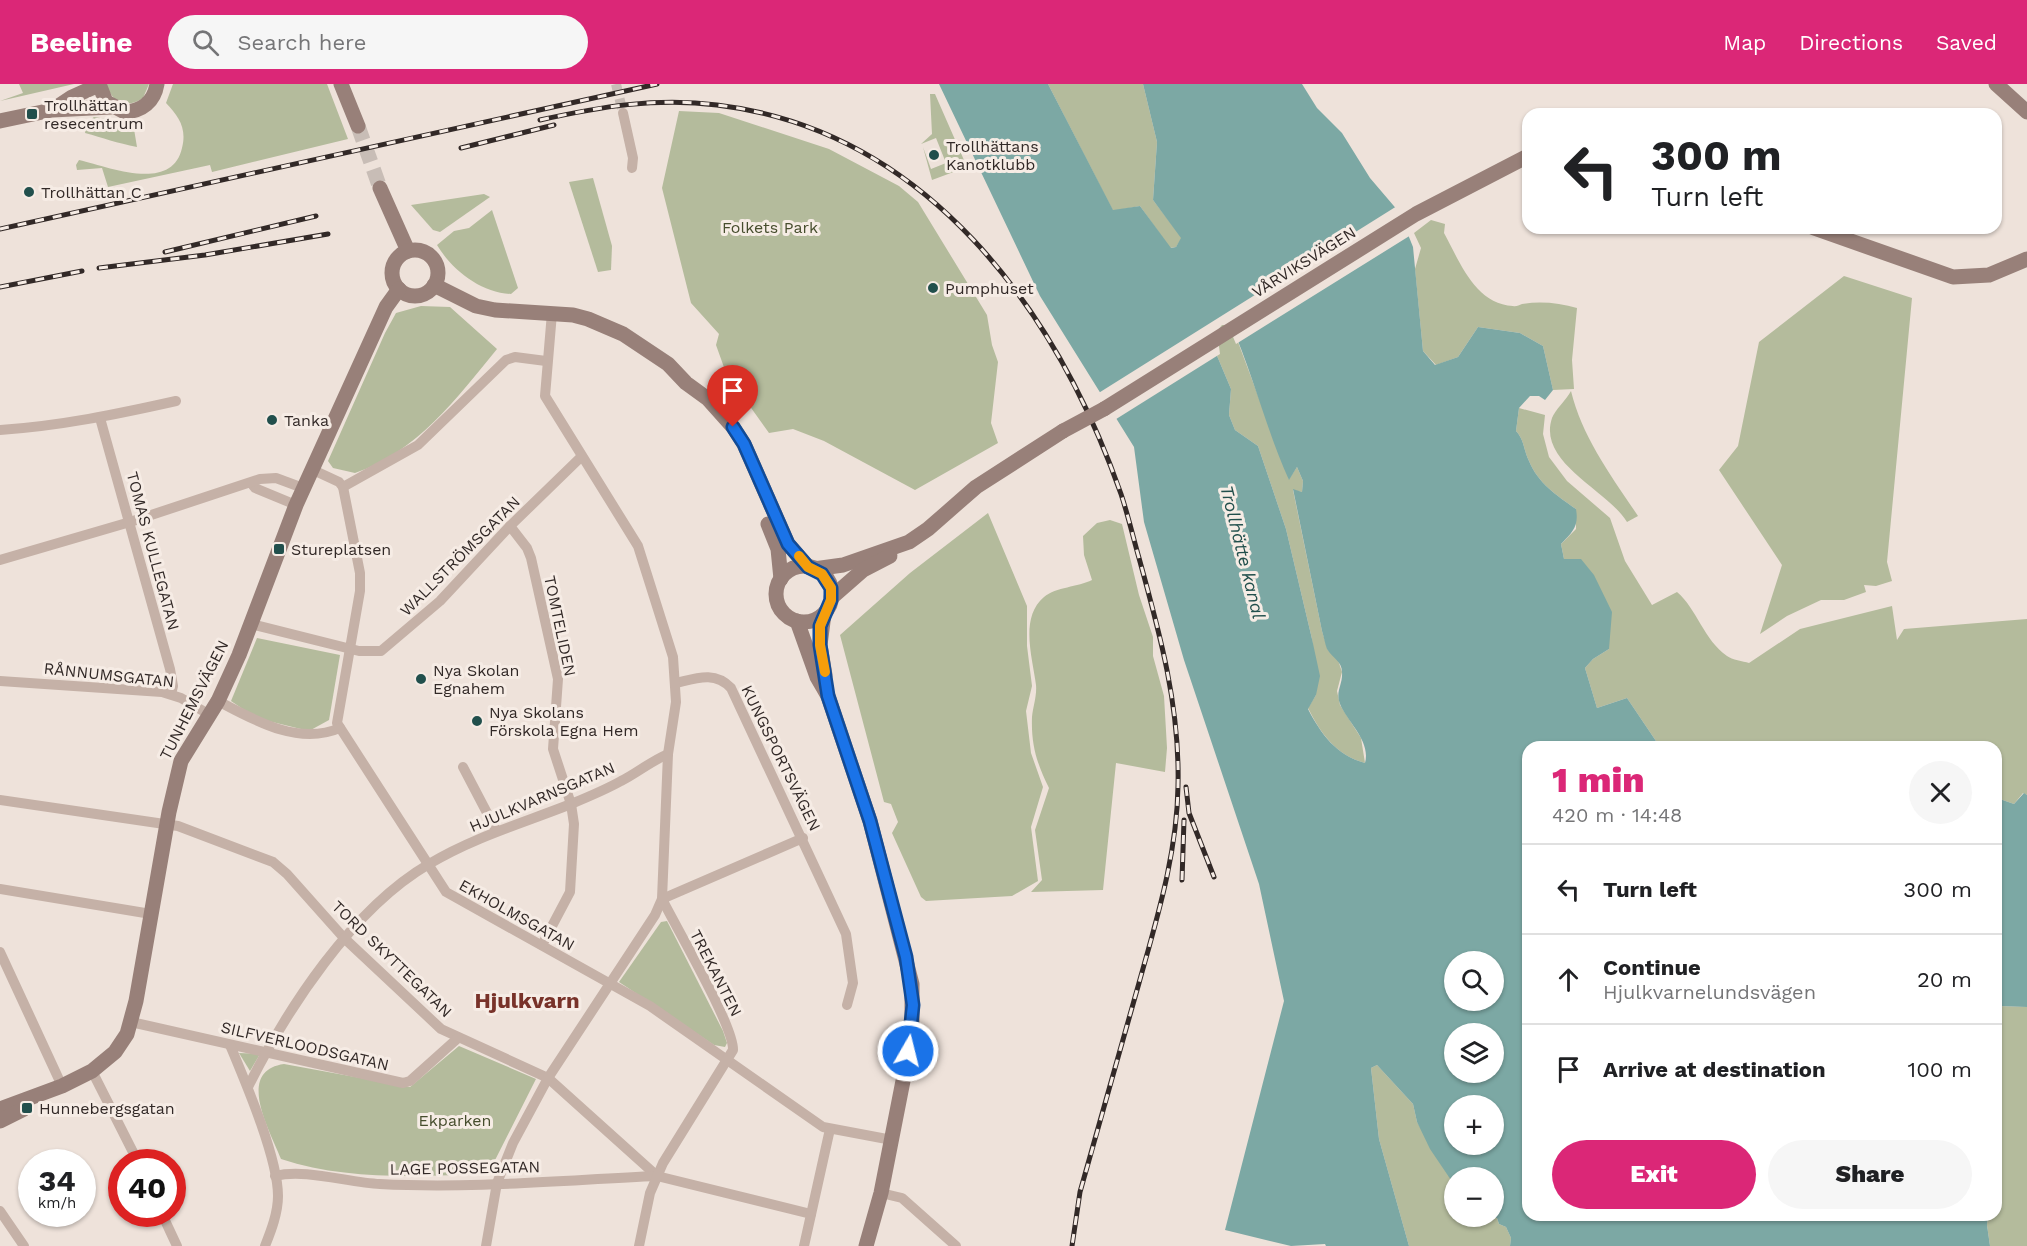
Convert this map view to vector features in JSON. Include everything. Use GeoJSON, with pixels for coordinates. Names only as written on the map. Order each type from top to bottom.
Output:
{"type":"FeatureCollection","features":[{"type":"Feature","properties":{"kind":"street"},"geometry":{"type":"LineString","coordinates":[[72,97],[82,84]]}},
{"type":"Feature","properties":{"kind":"street"},"geometry":{"type":"LineString","coordinates":[[52,110],[99,84],[102,97],[111,107]]}},
{"type":"Feature","properties":{"kind":"street"},"geometry":{"type":"LineString","coordinates":[[0,121],[52,110],[111,107],[125,112],[139,110],[150,101],[157,84]]}},
{"type":"Feature","properties":{"kind":"street"},"geometry":{"type":"LineString","coordinates":[[341,84],[358,126]]}},
{"type":"Feature","properties":{"kind":"street"},"geometry":{"type":"LineString","coordinates":[[1996,84],[2027,112]]}},
{"type":"Feature","properties":{"kind":"street"},"geometry":{"type":"LineString","coordinates":[[623,113],[633,158],[632,168]]}},
{"type":"Feature","properties":{"kind":"street","name":"VÅRVIKSVÄGEN"},"geometry":{"type":"LineString","coordinates":[[909,542],[928,529],[976,488],[1063,431],[1104,409],[1416,214],[1452,193],[1522,159]]}},
{"type":"Feature","properties":{"kind":"street"},"geometry":{"type":"LineString","coordinates":[[380,188],[408,251]]}},
{"type":"Feature","properties":{"kind":"street"},"geometry":{"type":"LineString","coordinates":[[1831,234],[1953,277],[1989,275],[2027,259]]}},
{"type":"Feature","properties":{"kind":"street"},"geometry":{"type":"LineString","coordinates":[[408,251],[422,251],[433,259],[438,272],[434,285],[418,296],[399,290],[394,283],[392,268],[395,260],[408,251]]}},
{"type":"Feature","properties":{"kind":"street"},"geometry":{"type":"LineString","coordinates":[[434,285],[476,306],[495,310],[552,313],[588,319],[623,334],[668,364],[686,383],[708,399],[738,436],[788,544],[828,582],[831,598]]}},
{"type":"Feature","properties":{"kind":"street","name":"TUNHEMSVÄGEN"},"geometry":{"type":"LineString","coordinates":[[0,1109],[62,1086],[92,1071],[115,1052],[131,1022],[167,824],[181,762],[214,708],[251,624],[311,469],[386,307],[399,290]]}},
{"type":"Feature","properties":{"kind":"street"},"geometry":{"type":"LineString","coordinates":[[486,1246],[497,1183],[513,1143],[548,1078],[655,915],[662,899],[668,754],[676,702],[673,657],[638,546],[545,396],[546,361],[552,313]]}},
{"type":"Feature","properties":{"kind":"street"},"geometry":{"type":"LineString","coordinates":[[343,487],[418,445],[483,379],[506,360],[515,357],[546,361]]}},
{"type":"Feature","properties":{"kind":"street"},"geometry":{"type":"LineString","coordinates":[[686,383],[690,393],[723,430],[747,473],[778,549],[781,579]]}},
{"type":"Feature","properties":{"kind":"street"},"geometry":{"type":"LineString","coordinates":[[0,430],[42,427],[100,418],[176,400]]}},
{"type":"Feature","properties":{"kind":"street","name":"TOMAS KULLEGATAN"},"geometry":{"type":"LineString","coordinates":[[100,418],[170,669],[173,686],[171,694]]}},
{"type":"Feature","properties":{"kind":"street","name":"WALLSTRÖMSGATAN"},"geometry":{"type":"LineString","coordinates":[[348,648],[372,651],[388,647],[440,601],[510,526],[581,457]]}},
{"type":"Feature","properties":{"kind":"street"},"geometry":{"type":"LineString","coordinates":[[214,708],[258,723],[313,734],[340,728],[337,716],[360,591],[360,573],[343,487],[339,482],[311,469]]}},
{"type":"Feature","properties":{"kind":"street"},"geometry":{"type":"LineString","coordinates":[[0,560],[130,522],[239,484],[251,483],[260,479],[276,478],[303,488]]}},
{"type":"Feature","properties":{"kind":"street"},"geometry":{"type":"LineString","coordinates":[[251,483],[267,494],[296,505]]}},
{"type":"Feature","properties":{"kind":"street","name":"TOMTELIDEN"},"geometry":{"type":"LineString","coordinates":[[510,526],[527,548],[558,679],[553,749],[571,804],[574,824],[570,892],[542,945]]}},
{"type":"Feature","properties":{"kind":"street"},"geometry":{"type":"LineString","coordinates":[[824,614],[809,622],[797,621],[786,616],[779,607],[776,590],[781,579],[795,568],[836,567],[909,542]]}},
{"type":"Feature","properties":{"kind":"street"},"geometry":{"type":"LineString","coordinates":[[866,1246],[881,1193],[912,1035],[912,984],[870,821],[828,696],[820,645],[824,614],[831,598],[857,575],[900,550],[909,542]]}},
{"type":"Feature","properties":{"kind":"street"},"geometry":{"type":"LineString","coordinates":[[797,621],[817,677],[828,696]]}},
{"type":"Feature","properties":{"kind":"street"},"geometry":{"type":"LineString","coordinates":[[251,624],[348,648]]}},
{"type":"Feature","properties":{"kind":"street","name":"KUNGSPORTSVÄGEN"},"geometry":{"type":"LineString","coordinates":[[676,683],[715,677],[724,680],[731,688],[846,934],[853,983],[847,1005]]}},
{"type":"Feature","properties":{"kind":"street","name":"RÅNNUMSGATAN"},"geometry":{"type":"LineString","coordinates":[[0,681],[171,694],[214,708]]}},
{"type":"Feature","properties":{"kind":"street","name":"EKHOLMSGATAN"},"geometry":{"type":"LineString","coordinates":[[340,728],[446,892],[650,1006],[807,1118],[830,1130],[892,1140]]}},
{"type":"Feature","properties":{"kind":"street","name":"HJULKVARNSGATAN"},"geometry":{"type":"LineString","coordinates":[[248,1087],[266,1051],[344,938],[387,893],[428,864],[496,830],[571,804],[621,782],[668,754]]}},
{"type":"Feature","properties":{"kind":"street"},"geometry":{"type":"LineString","coordinates":[[463,767],[496,830]]}},
{"type":"Feature","properties":{"kind":"street","name":"TORD SKYTTEGATAN"},"geometry":{"type":"LineString","coordinates":[[0,800],[167,824],[221,840],[273,862],[287,874],[344,938],[441,1029],[548,1078],[657,1176],[811,1214]]}},
{"type":"Feature","properties":{"kind":"street"},"geometry":{"type":"LineString","coordinates":[[662,899],[803,838]]}},
{"type":"Feature","properties":{"kind":"street"},"geometry":{"type":"LineString","coordinates":[[0,889],[152,914]]}},
{"type":"Feature","properties":{"kind":"street","name":"TREKANTEN"},"geometry":{"type":"LineString","coordinates":[[662,899],[729,1032],[733,1046],[728,1062]]}},
{"type":"Feature","properties":{"kind":"street"},"geometry":{"type":"LineString","coordinates":[[0,952],[62,1086]]}},
{"type":"Feature","properties":{"kind":"street","name":"SILFVERLOODSGATAN"},"geometry":{"type":"LineString","coordinates":[[131,1022],[404,1083],[410,1081],[458,1038]]}},
{"type":"Feature","properties":{"kind":"street"},"geometry":{"type":"LineString","coordinates":[[230,1044],[248,1087],[275,1176],[278,1196],[275,1217],[265,1246]]}},
{"type":"Feature","properties":{"kind":"street"},"geometry":{"type":"LineString","coordinates":[[639,1246],[657,1176],[728,1062]]}},
{"type":"Feature","properties":{"kind":"street"},"geometry":{"type":"LineString","coordinates":[[92,1071],[131,1149]]}},
{"type":"Feature","properties":{"kind":"street","name":"TUNHEMSVÄGEN"},"geometry":{"type":"LineString","coordinates":[[0,1121],[38,1103],[62,1086]]}},
{"type":"Feature","properties":{"kind":"street"},"geometry":{"type":"LineString","coordinates":[[804,1246],[830,1130]]}},
{"type":"Feature","properties":{"kind":"street","name":"LAGE POSSEGATAN"},"geometry":{"type":"LineString","coordinates":[[275,1176],[304,1175],[380,1184],[497,1183],[657,1176]]}},
{"type":"Feature","properties":{"kind":"street"},"geometry":{"type":"LineString","coordinates":[[881,1193],[902,1198],[956,1246]]}},
{"type":"Feature","properties":{"kind":"street"},"geometry":{"type":"LineString","coordinates":[[0,1211],[24,1246]]}},
{"type":"Feature","properties":{"kind":"street"},"geometry":{"type":"LineString","coordinates":[[168,1227],[177,1246]]}},
{"type":"Feature","properties":{"kind":"green space"},"geometry":{"type":"Polygon","coordinates":[[[19,84],[74,84],[0,101],[23,93],[19,84]]]}},
{"type":"Feature","properties":{"kind":"green space"},"geometry":{"type":"Polygon","coordinates":[[[106,84],[149,84],[143,98],[125,104],[116,100],[106,84]]]}},
{"type":"Feature","properties":{"kind":"green space"},"geometry":{"type":"Polygon","coordinates":[[[173,84],[327,84],[348,139],[212,172],[210,165],[108,187],[102,168],[77,170],[76,165],[79,160],[138,174],[166,170],[176,162],[182,148],[183,129],[175,113],[166,103],[173,84]]]}},
{"type":"Feature","properties":{"kind":"green space"},"geometry":{"type":"Polygon","coordinates":[[[1048,84],[1143,84],[1157,142],[1153,200],[1182,238],[1176,247],[1170,248],[1140,206],[1113,211],[1048,84]]]}},
{"type":"Feature","properties":{"kind":"green space"},"geometry":{"type":"Polygon","coordinates":[[[930,94],[935,94],[967,167],[932,180],[923,147],[931,169],[946,163],[936,138],[921,144],[932,134],[930,94]]]}},
{"type":"Feature","properties":{"kind":"green space","name":"Folkets Park"},"geometry":{"type":"Polygon","coordinates":[[[679,111],[719,113],[829,149],[899,186],[918,202],[987,315],[992,345],[998,362],[991,423],[998,443],[915,490],[824,441],[793,429],[769,433],[749,405],[735,398],[716,345],[719,334],[691,303],[662,188],[679,111]]]}},
{"type":"Feature","properties":{"kind":"green space"},"geometry":{"type":"Polygon","coordinates":[[[94,117],[133,123],[137,147],[85,133],[87,122],[94,117]]]}},
{"type":"Feature","properties":{"kind":"green space"},"geometry":{"type":"Polygon","coordinates":[[[593,178],[612,246],[611,270],[598,272],[569,182],[593,178]]]}},
{"type":"Feature","properties":{"kind":"green space"},"geometry":{"type":"Polygon","coordinates":[[[484,194],[490,197],[440,232],[433,230],[411,205],[484,194]]]}},
{"type":"Feature","properties":{"kind":"green space"},"geometry":{"type":"Polygon","coordinates":[[[492,210],[518,288],[511,294],[500,293],[478,285],[459,271],[437,245],[454,231],[469,228],[492,210]]]}},
{"type":"Feature","properties":{"kind":"green space"},"geometry":{"type":"Polygon","coordinates":[[[1431,220],[1445,224],[1444,233],[1463,268],[1470,280],[1488,298],[1514,306],[1543,303],[1577,308],[1572,360],[1574,389],[1553,390],[1543,346],[1520,333],[1478,327],[1458,357],[1436,365],[1423,351],[1415,269],[1421,248],[1414,233],[1431,220]]]}},
{"type":"Feature","properties":{"kind":"green space"},"geometry":{"type":"Polygon","coordinates":[[[1844,276],[1912,298],[1887,562],[1892,581],[1876,586],[1864,585],[1866,592],[1844,600],[1821,600],[1787,616],[1760,634],[1782,565],[1719,470],[1738,446],[1759,342],[1844,276]]]}},
{"type":"Feature","properties":{"kind":"green space"},"geometry":{"type":"Polygon","coordinates":[[[421,306],[450,307],[497,349],[451,404],[398,452],[355,473],[333,468],[328,461],[385,333],[396,313],[421,306]]]}},
{"type":"Feature","properties":{"kind":"green space"},"geometry":{"type":"Polygon","coordinates":[[[1221,322],[1230,322],[1289,479],[1297,467],[1303,481],[1302,492],[1293,490],[1322,631],[1328,650],[1338,660],[1342,672],[1337,691],[1340,705],[1361,738],[1365,763],[1346,755],[1330,742],[1308,708],[1316,695],[1312,639],[1286,529],[1258,446],[1235,430],[1229,415],[1231,389],[1215,351],[1221,322]]]}},
{"type":"Feature","properties":{"kind":"green space"},"geometry":{"type":"Polygon","coordinates":[[[1571,391],[1590,440],[1638,516],[1627,522],[1618,510],[1564,462],[1555,449],[1550,434],[1552,418],[1571,391]]]}},
{"type":"Feature","properties":{"kind":"green space"},"geometry":{"type":"Polygon","coordinates":[[[1519,408],[1545,415],[1543,434],[1549,457],[1567,481],[1610,518],[1625,561],[1652,605],[1677,592],[1690,607],[1712,642],[1732,658],[1749,663],[1800,629],[1892,606],[1897,640],[1904,629],[2027,619],[2027,795],[2023,793],[2014,804],[2002,800],[2002,741],[1656,741],[1627,698],[1597,708],[1585,668],[1593,659],[1609,649],[1564,559],[1561,544],[1576,529],[1576,509],[1548,488],[1537,476],[1516,431],[1519,408]]]}},
{"type":"Feature","properties":{"kind":"green space"},"geometry":{"type":"Polygon","coordinates":[[[988,513],[1027,606],[1027,646],[1032,686],[1026,711],[1031,753],[1043,787],[1031,827],[1038,881],[1012,896],[926,901],[921,897],[892,833],[898,822],[891,804],[884,802],[840,635],[910,573],[988,513]]]}},
{"type":"Feature","properties":{"kind":"green space"},"geometry":{"type":"Polygon","coordinates":[[[1110,520],[1122,524],[1139,595],[1153,637],[1153,656],[1164,696],[1167,748],[1165,772],[1116,763],[1103,890],[1031,892],[1042,880],[1035,830],[1049,788],[1038,762],[1033,737],[1032,717],[1036,689],[1030,639],[1032,616],[1036,606],[1049,594],[1092,580],[1084,555],[1083,536],[1097,523],[1110,520]]]}},
{"type":"Feature","properties":{"kind":"green space"},"geometry":{"type":"Polygon","coordinates":[[[257,638],[340,655],[329,720],[309,731],[256,718],[231,701],[257,638]]]}},
{"type":"Feature","properties":{"kind":"green space"},"geometry":{"type":"Polygon","coordinates":[[[667,921],[723,1031],[727,1043],[725,1047],[714,1045],[619,982],[661,922],[667,921]]]}},
{"type":"Feature","properties":{"kind":"green space"},"geometry":{"type":"Polygon","coordinates":[[[2002,1006],[2027,1007],[2027,1246],[1990,1246],[1987,1221],[2002,1221],[2002,1006]]]}},
{"type":"Feature","properties":{"kind":"green space","name":"Ekparken"},"geometry":{"type":"Polygon","coordinates":[[[459,1046],[536,1079],[488,1174],[383,1176],[332,1171],[281,1159],[260,1104],[261,1078],[269,1069],[284,1064],[410,1087],[459,1046]]]}},
{"type":"Feature","properties":{"kind":"green space"},"geometry":{"type":"Polygon","coordinates":[[[239,1053],[260,1054],[250,1071],[239,1053]]]}},
{"type":"Feature","properties":{"kind":"green space"},"geometry":{"type":"Polygon","coordinates":[[[1377,1065],[1413,1104],[1417,1122],[1444,1167],[1444,1227],[1504,1226],[1511,1238],[1510,1246],[1409,1246],[1379,1139],[1371,1068],[1377,1065]]]}},
{"type":"Feature","properties":{"kind":"water","name":"Trollhätte kanal"},"geometry":{"type":"Polygon","coordinates":[[[939,84],[1048,84],[1113,210],[1140,206],[1171,248],[1176,247],[1181,238],[1153,200],[1157,142],[1143,84],[1302,84],[1317,108],[1342,133],[1370,178],[1399,212],[1413,247],[1423,351],[1435,365],[1458,357],[1478,327],[1520,333],[1543,346],[1553,390],[1545,400],[1539,396],[1530,396],[1519,408],[1516,431],[1537,476],[1576,509],[1577,520],[1574,528],[1561,544],[1564,559],[1581,559],[1594,575],[1612,612],[1609,649],[1593,659],[1585,668],[1597,708],[1627,698],[1656,741],[1522,741],[1522,1221],[1987,1221],[1990,1246],[1510,1246],[1511,1238],[1504,1226],[1504,1167],[1444,1167],[1444,1170],[1430,1149],[1417,1122],[1413,1104],[1377,1065],[1371,1068],[1379,1139],[1409,1246],[1326,1246],[1325,1244],[1291,1246],[1225,1230],[1284,1001],[1259,884],[1184,660],[1144,522],[1134,447],[1040,296],[939,84]],[[1221,322],[1215,351],[1231,389],[1229,415],[1235,430],[1258,446],[1286,529],[1320,676],[1316,695],[1308,709],[1330,742],[1346,755],[1365,763],[1365,747],[1340,704],[1342,668],[1327,649],[1322,631],[1293,489],[1302,492],[1303,481],[1297,467],[1289,480],[1230,322],[1221,322]]]}},
{"type":"Feature","properties":{"kind":"water"},"geometry":{"type":"Polygon","coordinates":[[[2024,793],[2027,795],[2027,1007],[2002,1006],[2002,800],[2014,804],[2024,793]]]}},
{"type":"Feature","properties":{"kind":"pier"},"geometry":{"type":"Polygon","coordinates":[[[1397,206],[1411,235],[1236,344],[1228,325],[1222,325],[1217,331],[1220,354],[1113,421],[1097,394],[1397,206]]]}},
{"type":"Feature","properties":{"kind":"tunnel"},"geometry":{"type":"LineString","coordinates":[[616,84],[623,113]]}},
{"type":"Feature","properties":{"kind":"tunnel"},"geometry":{"type":"LineString","coordinates":[[358,126],[380,188]]}},
{"type":"Feature","properties":{"kind":"railway"},"geometry":{"type":"LineString","coordinates":[[0,229],[657,84]]}},
{"type":"Feature","properties":{"kind":"railway"},"geometry":{"type":"LineString","coordinates":[[540,120],[584,111],[650,103],[717,105],[792,121],[859,150],[920,190],[973,240],[1020,296],[1060,359],[1094,425],[1124,502],[1161,643],[1176,728],[1178,786],[1174,836],[1165,886],[1080,1192],[1072,1246]]}},
{"type":"Feature","properties":{"kind":"railway"},"geometry":{"type":"LineString","coordinates":[[461,148],[554,125]]}},
{"type":"Feature","properties":{"kind":"railway"},"geometry":{"type":"LineString","coordinates":[[165,252],[316,216]]}},
{"type":"Feature","properties":{"kind":"railway"},"geometry":{"type":"LineString","coordinates":[[99,268],[205,255],[328,234]]}},
{"type":"Feature","properties":{"kind":"railway"},"geometry":{"type":"LineString","coordinates":[[0,287],[82,271]]}},
{"type":"Feature","properties":{"kind":"railway"},"geometry":{"type":"LineString","coordinates":[[1186,787],[1189,813],[1214,877]]}},
{"type":"Feature","properties":{"kind":"railway"},"geometry":{"type":"LineString","coordinates":[[1182,880],[1184,820]]}},
{"type":"Feature","properties":{"kind":"slow traffic"},"geometry":{"type":"LineString","coordinates":[[799,556],[808,567],[822,574],[831,588],[831,600],[820,626],[820,645],[825,672]]}},
{"type":"Feature","properties":{"kind":"place","name":"Trollhättan resecentrum"},"geometry":{"type":"Point","coordinates":[32,114]}},
{"type":"Feature","properties":{"kind":"place","name":"Trollhättans Kanotklubb"},"geometry":{"type":"Point","coordinates":[934,155]}},
{"type":"Feature","properties":{"kind":"place","name":"Trollhättan C"},"geometry":{"type":"Point","coordinates":[29,192]}},
{"type":"Feature","properties":{"kind":"place","name":"Pumphuset"},"geometry":{"type":"Point","coordinates":[933,288]}},
{"type":"Feature","properties":{"kind":"place","name":"Tanka"},"geometry":{"type":"Point","coordinates":[272,420]}},
{"type":"Feature","properties":{"kind":"place","name":"Stureplatsen"},"geometry":{"type":"Point","coordinates":[279,549]}},
{"type":"Feature","properties":{"kind":"place","name":"Nya Skolan Egnahem"},"geometry":{"type":"Point","coordinates":[421,679]}},
{"type":"Feature","properties":{"kind":"place","name":"Nya Skolans Förskola Egna Hem"},"geometry":{"type":"Point","coordinates":[477,721]}},
{"type":"Feature","properties":{"kind":"place","name":"Hunnebergsgatan"},"geometry":{"type":"Point","coordinates":[27,1108]}},
{"type":"Feature","properties":{"kind":"district","name":"Hjulkvarn"},"geometry":{"type":"Point","coordinates":[527,1000]}},
{"type":"Feature","properties":{"kind":"route"},"geometry":{"type":"LineString","coordinates":[[733,427],[744,444],[788,544],[808,567],[822,574],[831,588],[831,600],[820,626],[820,645],[828,696],[870,821],[906,957],[912,984],[913,1005],[912,1035],[908,1051]]}}]}
